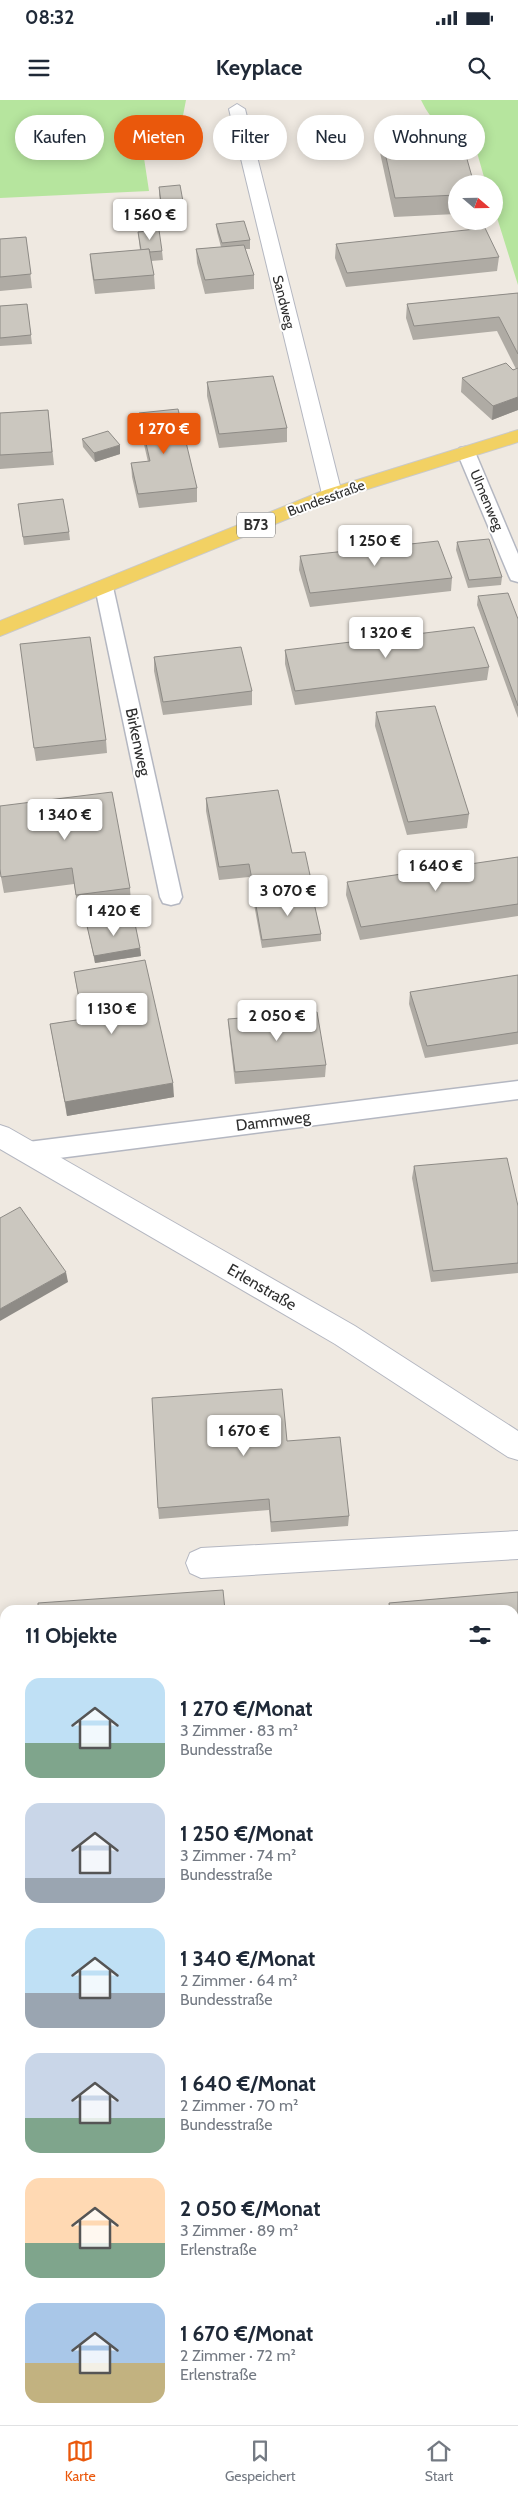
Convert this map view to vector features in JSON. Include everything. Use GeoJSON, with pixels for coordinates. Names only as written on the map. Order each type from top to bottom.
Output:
{"type":"FeatureCollection","features":[{"type":"Feature","properties":{"kind":"main road","name":"Bundesstraße"},"geometry":{"type":"LineString","coordinates":[[0,629],[332,494],[518,436]]}},
{"type":"Feature","properties":{"kind":"street","name":"Sandweg"},"geometry":{"type":"LineString","coordinates":[[237,109],[332,494]]}},
{"type":"Feature","properties":{"kind":"street","name":"Erlenstraße"},"geometry":{"type":"LineString","coordinates":[[0,1136],[346,1334],[518,1447]]}},
{"type":"Feature","properties":{"kind":"street"},"geometry":{"type":"LineString","coordinates":[[201,1563],[518,1545]]}},
{"type":"Feature","properties":{"kind":"lane","name":"Ulmenweg"},"geometry":{"type":"LineString","coordinates":[[466,452],[518,576]]}},
{"type":"Feature","properties":{"kind":"lane","name":"Birkenweg"},"geometry":{"type":"LineString","coordinates":[[104,587],[171,897]]}},
{"type":"Feature","properties":{"kind":"lane","name":"Dammweg"},"geometry":{"type":"LineString","coordinates":[[28,1152],[518,1090]]}},
{"type":"Feature","properties":{"kind":"green space"},"geometry":{"type":"Polygon","coordinates":[[[0,100],[186,100],[183,115],[114,115],[114,160],[144,160],[149,191],[0,198],[0,100]]]}},
{"type":"Feature","properties":{"kind":"green space"},"geometry":{"type":"Polygon","coordinates":[[[421,100],[518,100],[518,285],[501,230],[503,230],[503,175],[483,175],[479,160],[485,160],[485,115],[430,115],[421,100]]]}},
{"type":"Feature","properties":{"kind":"building"},"geometry":{"type":"Polygon","coordinates":[[[387,160],[467,160],[471,175],[448,175],[448,195],[395,198],[387,160]]]}},
{"type":"Feature","properties":{"kind":"building"},"geometry":{"type":"Polygon","coordinates":[[[180,185],[184,207],[162,209],[159,187],[180,185]]]}},
{"type":"Feature","properties":{"kind":"building"},"geometry":{"type":"Polygon","coordinates":[[[244,221],[250,240],[222,243],[216,224],[244,221]]]}},
{"type":"Feature","properties":{"kind":"building"},"geometry":{"type":"Polygon","coordinates":[[[159,230],[162,251],[150,252],[149,249],[141,250],[138,232],[159,230]]]}},
{"type":"Feature","properties":{"kind":"building"},"geometry":{"type":"Polygon","coordinates":[[[466,230],[486,230],[499,257],[347,273],[336,244],[466,230]]]}},
{"type":"Feature","properties":{"kind":"building"},"geometry":{"type":"Polygon","coordinates":[[[26,237],[31,274],[0,277],[0,239],[26,237]]]}},
{"type":"Feature","properties":{"kind":"building"},"geometry":{"type":"Polygon","coordinates":[[[244,245],[254,275],[205,280],[196,249],[244,245]]]}},
{"type":"Feature","properties":{"kind":"building"},"geometry":{"type":"Polygon","coordinates":[[[149,249],[154,275],[94,280],[90,254],[149,249]]]}},
{"type":"Feature","properties":{"kind":"building"},"geometry":{"type":"Polygon","coordinates":[[[518,293],[518,354],[499,317],[414,326],[407,304],[518,293]]]}},
{"type":"Feature","properties":{"kind":"building"},"geometry":{"type":"Polygon","coordinates":[[[27,304],[31,335],[0,338],[0,306],[27,304]]]}},
{"type":"Feature","properties":{"kind":"building"},"geometry":{"type":"Polygon","coordinates":[[[506,363],[513,370],[518,368],[518,397],[493,406],[462,378],[506,363]]]}},
{"type":"Feature","properties":{"kind":"building"},"geometry":{"type":"Polygon","coordinates":[[[273,376],[287,428],[219,434],[207,382],[273,376]]]}},
{"type":"Feature","properties":{"kind":"building"},"geometry":{"type":"Polygon","coordinates":[[[178,409],[197,488],[138,494],[131,463],[150,461],[139,413],[178,409]]]}},
{"type":"Feature","properties":{"kind":"building"},"geometry":{"type":"Polygon","coordinates":[[[48,410],[52,452],[0,455],[0,413],[48,410]]]}},
{"type":"Feature","properties":{"kind":"building"},"geometry":{"type":"Polygon","coordinates":[[[108,431],[120,445],[94,453],[82,439],[108,431]]]}},
{"type":"Feature","properties":{"kind":"building"},"geometry":{"type":"Polygon","coordinates":[[[63,499],[69,532],[23,537],[18,504],[63,499]]]}},
{"type":"Feature","properties":{"kind":"building"},"geometry":{"type":"Polygon","coordinates":[[[489,539],[502,577],[469,580],[457,542],[489,539]]]}},
{"type":"Feature","properties":{"kind":"building"},"geometry":{"type":"Polygon","coordinates":[[[438,541],[452,578],[310,593],[300,556],[438,541]]]}},
{"type":"Feature","properties":{"kind":"building"},"geometry":{"type":"Polygon","coordinates":[[[508,593],[518,619],[518,706],[478,596],[508,593]]]}},
{"type":"Feature","properties":{"kind":"building"},"geometry":{"type":"Polygon","coordinates":[[[474,627],[489,667],[295,691],[285,650],[474,627]]]}},
{"type":"Feature","properties":{"kind":"building"},"geometry":{"type":"Polygon","coordinates":[[[90,637],[106,740],[34,748],[20,644],[90,637]]]}},
{"type":"Feature","properties":{"kind":"building"},"geometry":{"type":"Polygon","coordinates":[[[241,647],[252,691],[163,702],[154,657],[241,647]]]}},
{"type":"Feature","properties":{"kind":"building"},"geometry":{"type":"Polygon","coordinates":[[[435,706],[469,814],[408,822],[376,712],[435,706]]]}},
{"type":"Feature","properties":{"kind":"building"},"geometry":{"type":"Polygon","coordinates":[[[278,790],[292,853],[305,852],[313,889],[255,895],[249,864],[219,867],[206,798],[278,790]]]}},
{"type":"Feature","properties":{"kind":"building"},"geometry":{"type":"Polygon","coordinates":[[[112,792],[130,888],[76,895],[72,868],[1,877],[0,806],[112,792]]]}},
{"type":"Feature","properties":{"kind":"building"},"geometry":{"type":"Polygon","coordinates":[[[518,857],[518,904],[361,927],[347,882],[518,857]]]}},
{"type":"Feature","properties":{"kind":"building"},"geometry":{"type":"Polygon","coordinates":[[[312,894],[321,934],[262,940],[255,900],[312,894]]]}},
{"type":"Feature","properties":{"kind":"building"},"geometry":{"type":"Polygon","coordinates":[[[134,919],[140,948],[94,956],[87,926],[134,919]]]}},
{"type":"Feature","properties":{"kind":"building"},"geometry":{"type":"Polygon","coordinates":[[[145,960],[173,1083],[65,1102],[50,1024],[83,1019],[74,972],[145,960]]]}},
{"type":"Feature","properties":{"kind":"building"},"geometry":{"type":"Polygon","coordinates":[[[518,975],[518,1032],[427,1046],[410,992],[518,975]]]}},
{"type":"Feature","properties":{"kind":"building"},"geometry":{"type":"Polygon","coordinates":[[[317,1012],[326,1065],[235,1072],[228,1019],[317,1012]]]}},
{"type":"Feature","properties":{"kind":"building"},"geometry":{"type":"Polygon","coordinates":[[[507,1158],[518,1206],[518,1263],[433,1271],[414,1166],[507,1158]]]}},
{"type":"Feature","properties":{"kind":"building"},"geometry":{"type":"Polygon","coordinates":[[[20,1207],[66,1272],[0,1309],[0,1218],[20,1207]]]}},
{"type":"Feature","properties":{"kind":"building"},"geometry":{"type":"Polygon","coordinates":[[[282,1389],[287,1441],[340,1437],[349,1516],[271,1522],[269,1499],[158,1508],[152,1398],[282,1389]]]}},
{"type":"Feature","properties":{"kind":"building"},"geometry":{"type":"Polygon","coordinates":[[[223,1590],[224,1605],[38,1605],[38,1603],[223,1590]]]}},
{"type":"Feature","properties":{"kind":"building"},"geometry":{"type":"Polygon","coordinates":[[[518,1592],[518,1605],[389,1605],[389,1603],[518,1592]]]}}]}
